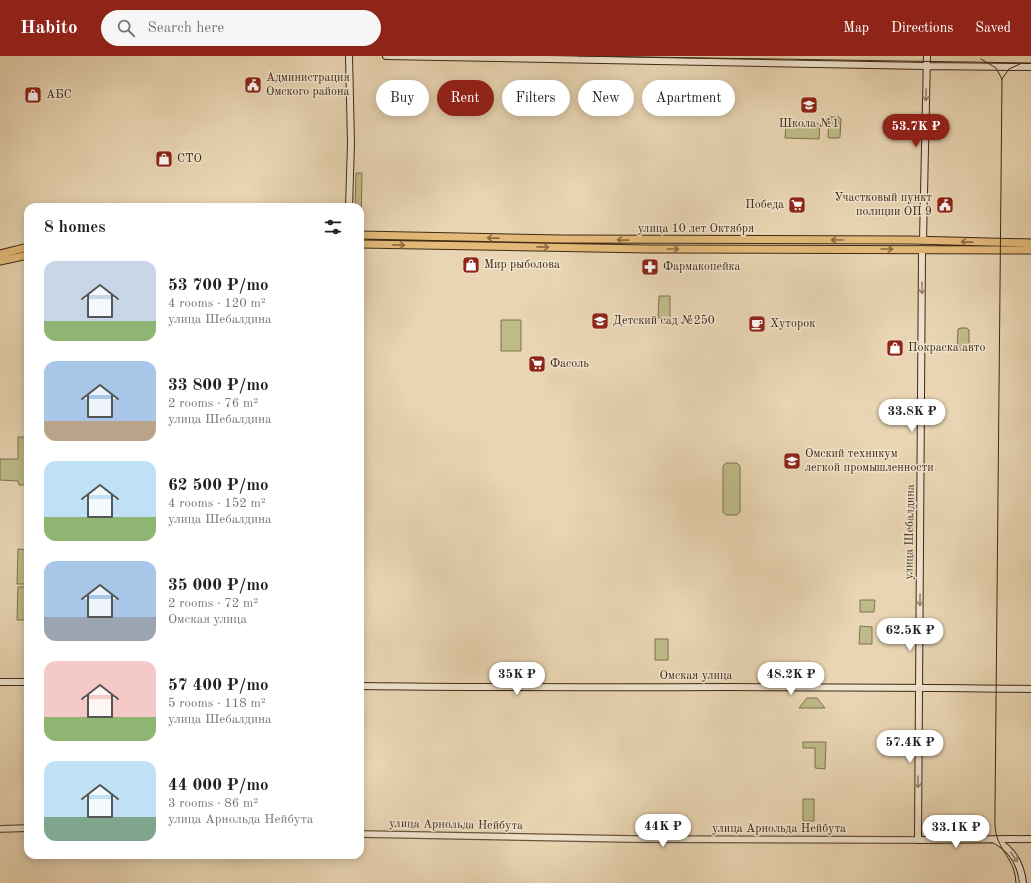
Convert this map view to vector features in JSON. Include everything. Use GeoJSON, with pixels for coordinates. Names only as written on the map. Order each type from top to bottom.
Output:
{"type":"FeatureCollection","features":[{"type":"Feature","properties":{"kind":"main road"},"geometry":{"type":"LineString","coordinates":[[349,56],[351,143],[349,203]]}},
{"type":"Feature","properties":{"kind":"main road"},"geometry":{"type":"LineString","coordinates":[[386,56],[1031,67]]}},
{"type":"Feature","properties":{"kind":"main road","name":"улица Шебалдина"},"geometry":{"type":"LineString","coordinates":[[918,840],[922,249],[927,56]]}},
{"type":"Feature","properties":{"kind":"main road","name":"улица 10 лет Октября"},"geometry":{"type":"LineString","coordinates":[[364,235],[648,240],[923,240],[1031,243]]}},
{"type":"Feature","properties":{"kind":"main road","name":"улица 10 лет Октября"},"geometry":{"type":"LineString","coordinates":[[364,244],[640,249],[1031,250]]}},
{"type":"Feature","properties":{"kind":"main road"},"geometry":{"type":"LineString","coordinates":[[0,254],[24,248]]}},
{"type":"Feature","properties":{"kind":"main road"},"geometry":{"type":"LineString","coordinates":[[0,261],[24,256]]}},
{"type":"Feature","properties":{"kind":"main road"},"geometry":{"type":"LineString","coordinates":[[0,682],[24,682]]}},
{"type":"Feature","properties":{"kind":"main road","name":"Омская улица"},"geometry":{"type":"LineString","coordinates":[[364,686],[919,687],[1031,689]]}},
{"type":"Feature","properties":{"kind":"main road"},"geometry":{"type":"LineString","coordinates":[[994,839],[1006,847],[1017,860],[1022,873],[1023,883]]}},
{"type":"Feature","properties":{"kind":"main road","name":"улица Арнольда Нейбута"},"geometry":{"type":"LineString","coordinates":[[918,840],[1031,839]]}},
{"type":"Feature","properties":{"kind":"street"},"geometry":{"type":"LineString","coordinates":[[0,829],[24,828]]}},
{"type":"Feature","properties":{"kind":"street","name":"улица Арнольда Нейбута"},"geometry":{"type":"LineString","coordinates":[[364,834],[631,840],[918,840]]}},
{"type":"Feature","properties":{"kind":"shaded area"},"geometry":{"type":"Polygon","coordinates":[[[829,117],[839,117],[841,119],[839,138],[828,137],[829,117]]]}},
{"type":"Feature","properties":{"kind":"shaded area"},"geometry":{"type":"Polygon","coordinates":[[[786,123],[820,124],[819,139],[785,138],[786,123]]]}},
{"type":"Feature","properties":{"kind":"shaded area"},"geometry":{"type":"Polygon","coordinates":[[[356,173],[362,173],[361,203],[355,203],[356,173]]]}},
{"type":"Feature","properties":{"kind":"shaded area"},"geometry":{"type":"Polygon","coordinates":[[[659,296],[670,296],[670,318],[658,318],[659,296]]]}},
{"type":"Feature","properties":{"kind":"shaded area"},"geometry":{"type":"Polygon","coordinates":[[[501,320],[521,320],[521,351],[501,351],[501,320]]]}},
{"type":"Feature","properties":{"kind":"shaded area"},"geometry":{"type":"Polygon","coordinates":[[[967,328],[969,330],[969,347],[967,350],[960,350],[957,348],[958,329],[967,328]]]}},
{"type":"Feature","properties":{"kind":"shaded area"},"geometry":{"type":"Polygon","coordinates":[[[18,437],[24,437],[24,485],[19,485],[18,481],[0,480],[0,459],[18,459],[18,437]]]}},
{"type":"Feature","properties":{"kind":"shaded area"},"geometry":{"type":"Polygon","coordinates":[[[726,463],[737,463],[740,466],[740,512],[737,515],[726,515],[723,512],[723,466],[726,463]]]}},
{"type":"Feature","properties":{"kind":"shaded area"},"geometry":{"type":"Polygon","coordinates":[[[18,549],[24,550],[24,584],[17,584],[18,549]]]}},
{"type":"Feature","properties":{"kind":"shaded area"},"geometry":{"type":"Polygon","coordinates":[[[18,587],[24,587],[24,620],[17,620],[18,587]]]}},
{"type":"Feature","properties":{"kind":"shaded area"},"geometry":{"type":"Polygon","coordinates":[[[860,600],[875,600],[874,612],[860,612],[860,600]]]}},
{"type":"Feature","properties":{"kind":"shaded area"},"geometry":{"type":"Polygon","coordinates":[[[860,626],[872,627],[872,644],[859,644],[860,626]]]}},
{"type":"Feature","properties":{"kind":"shaded area"},"geometry":{"type":"Polygon","coordinates":[[[655,639],[668,639],[668,660],[655,660],[655,639]]]}},
{"type":"Feature","properties":{"kind":"shaded area"},"geometry":{"type":"Polygon","coordinates":[[[807,698],[817,698],[825,708],[799,708],[807,698]]]}},
{"type":"Feature","properties":{"kind":"shaded area"},"geometry":{"type":"Polygon","coordinates":[[[803,742],[826,742],[825,769],[815,768],[815,748],[803,748],[803,742]]]}},
{"type":"Feature","properties":{"kind":"shaded area"},"geometry":{"type":"Polygon","coordinates":[[[803,799],[814,799],[814,821],[803,821],[803,799]]]}},
{"type":"Feature","properties":{"kind":"tram line"},"geometry":{"type":"LineString","coordinates":[[578,56],[1031,63]]}},
{"type":"Feature","properties":{"kind":"tram line"},"geometry":{"type":"LineString","coordinates":[[981,59],[996,68],[1002,79],[995,821],[998,840],[1012,865],[1016,883]]}},
{"type":"Feature","properties":{"kind":"tram line"},"geometry":{"type":"LineString","coordinates":[[1002,79],[1009,69],[1020,64]]}},
{"type":"Feature","properties":{"kind":"place","name":"Администрация Омского района"},"geometry":{"type":"Point","coordinates":[253,85]}},
{"type":"Feature","properties":{"kind":"place","name":"АБС"},"geometry":{"type":"Point","coordinates":[33,95]}},
{"type":"Feature","properties":{"kind":"place","name":"Школа №1"},"geometry":{"type":"Point","coordinates":[809,105]}},
{"type":"Feature","properties":{"kind":"place","name":"СТО"},"geometry":{"type":"Point","coordinates":[164,159]}},
{"type":"Feature","properties":{"kind":"place","name":"Победа"},"geometry":{"type":"Point","coordinates":[797,205]}},
{"type":"Feature","properties":{"kind":"place","name":"Участковый пункт полиции ОП 9"},"geometry":{"type":"Point","coordinates":[945,205]}},
{"type":"Feature","properties":{"kind":"place","name":"Мир рыболова"},"geometry":{"type":"Point","coordinates":[471,265]}},
{"type":"Feature","properties":{"kind":"place","name":"Фармакопейка"},"geometry":{"type":"Point","coordinates":[650,267]}},
{"type":"Feature","properties":{"kind":"place","name":"Детский сад №250"},"geometry":{"type":"Point","coordinates":[600,321]}},
{"type":"Feature","properties":{"kind":"place","name":"Хуторок"},"geometry":{"type":"Point","coordinates":[757,324]}},
{"type":"Feature","properties":{"kind":"place","name":"Покраска авто"},"geometry":{"type":"Point","coordinates":[895,348]}},
{"type":"Feature","properties":{"kind":"place","name":"Фасоль"},"geometry":{"type":"Point","coordinates":[537,364]}},
{"type":"Feature","properties":{"kind":"place","name":"Омский техникум легкой промышленности"},"geometry":{"type":"Point","coordinates":[792,461]}}]}
